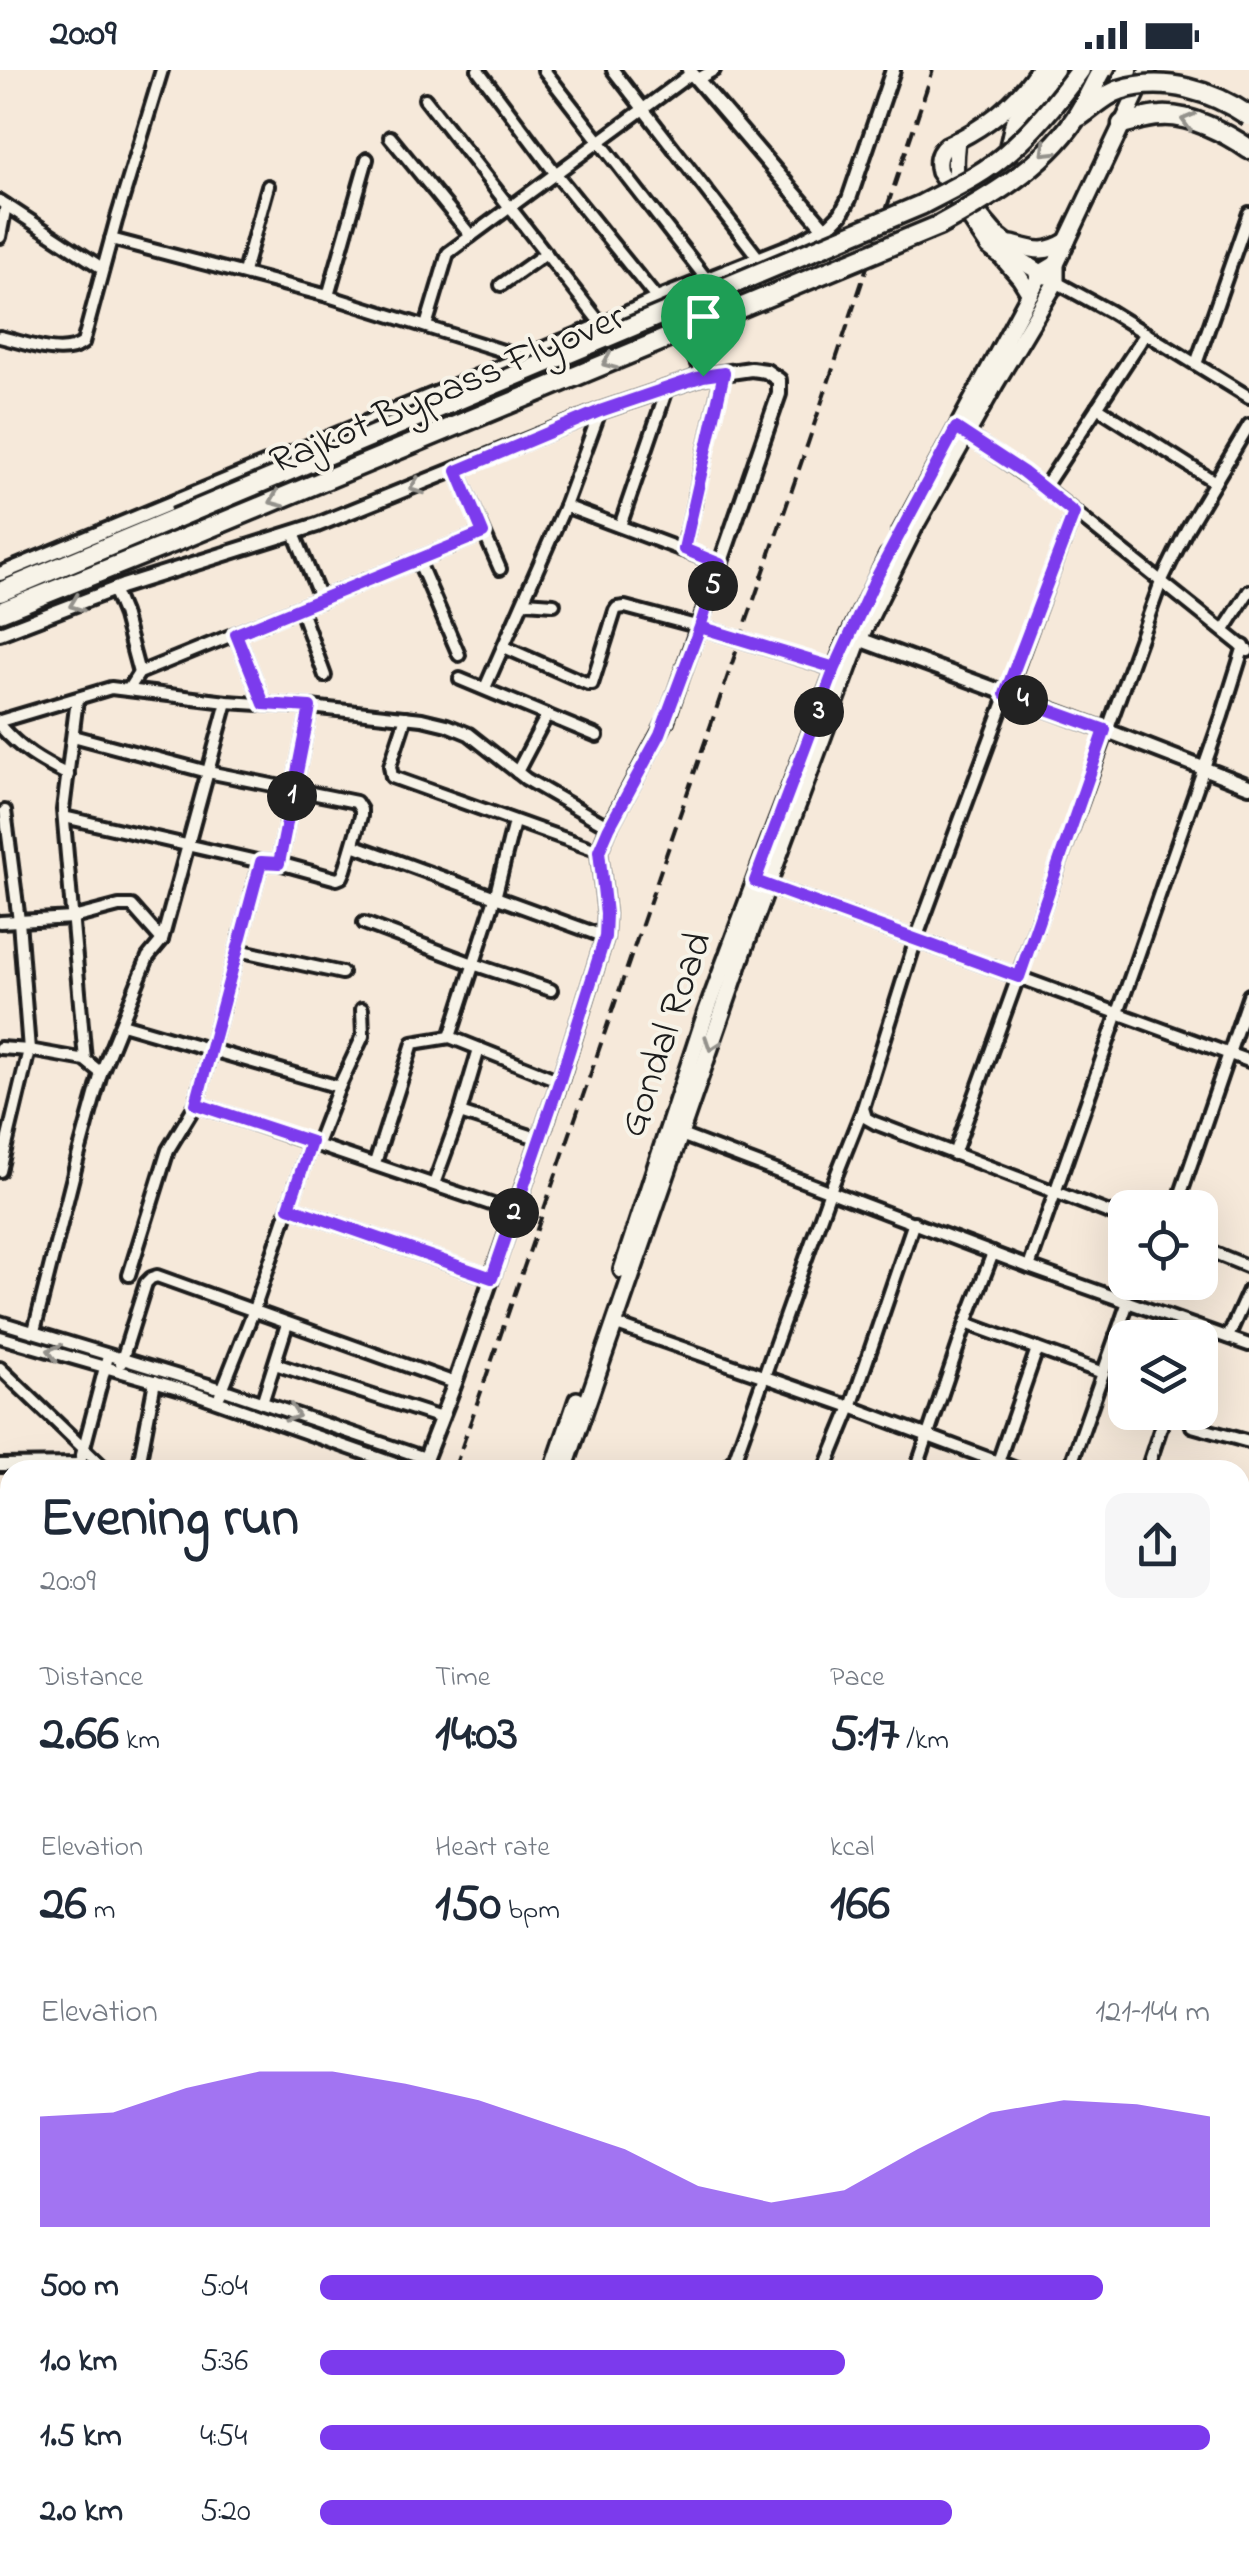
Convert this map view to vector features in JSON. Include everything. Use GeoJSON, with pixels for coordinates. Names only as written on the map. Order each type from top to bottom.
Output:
{"type":"FeatureCollection","features":[{"type":"Feature","properties":{"kind":"highway"},"geometry":{"type":"LineString","coordinates":[[1008,153],[1015,122],[1054,70]]}},
{"type":"Feature","properties":{"kind":"highway","name":"Rajkot Bypass Flyover"},"geometry":{"type":"LineString","coordinates":[[0,592],[49,572],[83,548],[174,519],[910,210],[971,179],[1008,153],[1060,98],[1080,70]]}},
{"type":"Feature","properties":{"kind":"highway","name":"Rajkot Bypass Flyover"},"geometry":{"type":"LineString","coordinates":[[0,612],[938,226],[986,200],[1055,143],[1074,120],[1102,70]]}},
{"type":"Feature","properties":{"kind":"highway"},"geometry":{"type":"LineString","coordinates":[[1117,90],[1128,70]]}},
{"type":"Feature","properties":{"kind":"highway"},"geometry":{"type":"LineString","coordinates":[[1074,120],[1117,90],[1156,84],[1218,97],[1249,116]]}},
{"type":"Feature","properties":{"kind":"highway"},"geometry":{"type":"LineString","coordinates":[[1122,124],[1175,116],[1249,149]]}},
{"type":"Feature","properties":{"kind":"highway"},"geometry":{"type":"LineString","coordinates":[[8,570],[49,572]]}},
{"type":"Feature","properties":{"kind":"main road"},"geometry":{"type":"LineString","coordinates":[[1038,70],[1023,92],[996,118],[942,149],[939,172],[989,247],[1050,250],[1068,240]]}},
{"type":"Feature","properties":{"kind":"main road"},"geometry":{"type":"LineString","coordinates":[[961,431],[1051,273],[1148,70]]}},
{"type":"Feature","properties":{"kind":"main road"},"geometry":{"type":"LineString","coordinates":[[1006,250],[1051,273]]}},
{"type":"Feature","properties":{"kind":"main road"},"geometry":{"type":"LineString","coordinates":[[1006,250],[1030,294]]}},
{"type":"Feature","properties":{"kind":"main road"},"geometry":{"type":"LineString","coordinates":[[567,1460],[682,1135],[761,883],[856,632],[897,560],[1030,294],[1051,273]]}},
{"type":"Feature","properties":{"kind":"main road","name":"Gondal Road"},"geometry":{"type":"LineString","coordinates":[[556,1460],[706,1013],[761,883],[835,668],[856,632]]}},
{"type":"Feature","properties":{"kind":"street"},"geometry":{"type":"LineString","coordinates":[[0,337],[62,350],[83,343],[162,70]]}},
{"type":"Feature","properties":{"kind":"street"},"geometry":{"type":"LineString","coordinates":[[478,70],[556,174],[682,322],[703,376]]}},
{"type":"Feature","properties":{"kind":"street"},"geometry":{"type":"LineString","coordinates":[[544,70],[708,281]]}},
{"type":"Feature","properties":{"kind":"street"},"geometry":{"type":"LineString","coordinates":[[613,70],[760,260]]}},
{"type":"Feature","properties":{"kind":"street"},"geometry":{"type":"LineString","coordinates":[[426,326],[445,258],[451,250],[693,74],[714,70]]}},
{"type":"Feature","properties":{"kind":"street"},"geometry":{"type":"LineString","coordinates":[[8,570],[83,548],[825,230],[849,200],[892,70]]}},
{"type":"Feature","properties":{"kind":"street"},"geometry":{"type":"LineString","coordinates":[[693,74],[825,230]]}},
{"type":"Feature","properties":{"kind":"street"},"geometry":{"type":"LineString","coordinates":[[426,99],[602,325]]}},
{"type":"Feature","properties":{"kind":"street"},"geometry":{"type":"LineString","coordinates":[[390,137],[471,236]]}},
{"type":"Feature","properties":{"kind":"street"},"geometry":{"type":"LineString","coordinates":[[328,296],[367,159]]}},
{"type":"Feature","properties":{"kind":"street"},"geometry":{"type":"LineString","coordinates":[[244,272],[268,186]]}},
{"type":"Feature","properties":{"kind":"street"},"geometry":{"type":"LineString","coordinates":[[0,237],[3,203],[102,268]]}},
{"type":"Feature","properties":{"kind":"street"},"geometry":{"type":"LineString","coordinates":[[1196,364],[1249,214]]}},
{"type":"Feature","properties":{"kind":"street"},"geometry":{"type":"LineString","coordinates":[[111,238],[328,296],[522,357]]}},
{"type":"Feature","properties":{"kind":"street"},"geometry":{"type":"LineString","coordinates":[[501,286],[546,254]]}},
{"type":"Feature","properties":{"kind":"street"},"geometry":{"type":"LineString","coordinates":[[1051,273],[1249,397]]}},
{"type":"Feature","properties":{"kind":"street"},"geometry":{"type":"LineString","coordinates":[[1044,488],[1146,333]]}},
{"type":"Feature","properties":{"kind":"street"},"geometry":{"type":"LineString","coordinates":[[0,633],[113,590],[294,533],[600,411],[703,376],[751,369],[766,371],[779,380],[781,386],[700,627],[660,734],[599,851],[605,937],[540,1139],[425,1460]]}},
{"type":"Feature","properties":{"kind":"street"},"geometry":{"type":"LineString","coordinates":[[684,549],[724,373]]}},
{"type":"Feature","properties":{"kind":"street"},"geometry":{"type":"LineString","coordinates":[[620,526],[666,389]]}},
{"type":"Feature","properties":{"kind":"street"},"geometry":{"type":"LineString","coordinates":[[1097,407],[1216,482]]}},
{"type":"Feature","properties":{"kind":"street"},"geometry":{"type":"LineString","coordinates":[[485,688],[565,506],[600,411]]}},
{"type":"Feature","properties":{"kind":"street"},"geometry":{"type":"LineString","coordinates":[[954,1154],[1161,582],[1187,529],[1249,426]]}},
{"type":"Feature","properties":{"kind":"street"},"geometry":{"type":"LineString","coordinates":[[961,431],[1044,488],[1246,649],[1028,1267]]}},
{"type":"Feature","properties":{"kind":"street"},"geometry":{"type":"LineString","coordinates":[[457,471],[500,570]]}},
{"type":"Feature","properties":{"kind":"street"},"geometry":{"type":"LineString","coordinates":[[565,506],[720,564]]}},
{"type":"Feature","properties":{"kind":"street"},"geometry":{"type":"LineString","coordinates":[[733,1460],[863,1108],[916,939],[1074,513]]}},
{"type":"Feature","properties":{"kind":"street"},"geometry":{"type":"LineString","coordinates":[[294,533],[321,600]]}},
{"type":"Feature","properties":{"kind":"street"},"geometry":{"type":"LineString","coordinates":[[128,690],[139,674],[483,533]]}},
{"type":"Feature","properties":{"kind":"street"},"geometry":{"type":"LineString","coordinates":[[418,560],[459,655]]}},
{"type":"Feature","properties":{"kind":"street"},"geometry":{"type":"LineString","coordinates":[[102,570],[123,613],[139,674]]}},
{"type":"Feature","properties":{"kind":"street"},"geometry":{"type":"LineString","coordinates":[[1224,630],[1249,590]]}},
{"type":"Feature","properties":{"kind":"street"},"geometry":{"type":"LineString","coordinates":[[524,602],[554,604]]}},
{"type":"Feature","properties":{"kind":"street"},"geometry":{"type":"LineString","coordinates":[[504,647],[592,684],[617,608],[625,607],[835,668]]}},
{"type":"Feature","properties":{"kind":"street"},"geometry":{"type":"LineString","coordinates":[[300,608],[325,676]]}},
{"type":"Feature","properties":{"kind":"street"},"geometry":{"type":"LineString","coordinates":[[856,632],[1005,694],[1249,786]]}},
{"type":"Feature","properties":{"kind":"street"},"geometry":{"type":"LineString","coordinates":[[236,634],[264,704]]}},
{"type":"Feature","properties":{"kind":"street"},"geometry":{"type":"LineString","coordinates":[[460,679],[597,736]]}},
{"type":"Feature","properties":{"kind":"street"},"geometry":{"type":"LineString","coordinates":[[68,776],[31,756],[0,724],[111,688],[226,702],[406,716],[460,729],[518,772],[609,828]]}},
{"type":"Feature","properties":{"kind":"street"},"geometry":{"type":"LineString","coordinates":[[77,700],[64,817],[85,1060]]}},
{"type":"Feature","properties":{"kind":"street"},"geometry":{"type":"LineString","coordinates":[[34,1331],[102,1074],[148,957],[162,940],[226,702]]}},
{"type":"Feature","properties":{"kind":"street"},"geometry":{"type":"LineString","coordinates":[[279,863],[310,707]]}},
{"type":"Feature","properties":{"kind":"street"},"geometry":{"type":"LineString","coordinates":[[518,772],[547,715]]}},
{"type":"Feature","properties":{"kind":"street"},"geometry":{"type":"LineString","coordinates":[[406,716],[390,766],[392,778],[599,851]]}},
{"type":"Feature","properties":{"kind":"street"},"geometry":{"type":"LineString","coordinates":[[64,817],[279,863],[337,880],[342,878],[361,816],[356,802],[208,772],[72,736]]}},
{"type":"Feature","properties":{"kind":"street"},"geometry":{"type":"LineString","coordinates":[[0,1171],[29,1050],[5,812]]}},
{"type":"Feature","properties":{"kind":"street"},"geometry":{"type":"LineString","coordinates":[[450,1038],[495,898],[514,822]]}},
{"type":"Feature","properties":{"kind":"street"},"geometry":{"type":"LineString","coordinates":[[353,845],[605,937]]}},
{"type":"Feature","properties":{"kind":"street"},"geometry":{"type":"LineString","coordinates":[[129,1276],[168,1150],[196,1104],[261,862]]}},
{"type":"Feature","properties":{"kind":"street"},"geometry":{"type":"LineString","coordinates":[[761,883],[1249,1061]]}},
{"type":"Feature","properties":{"kind":"street"},"geometry":{"type":"LineString","coordinates":[[0,922],[73,918],[132,906],[162,940]]}},
{"type":"Feature","properties":{"kind":"street"},"geometry":{"type":"LineString","coordinates":[[364,923],[551,990]]}},
{"type":"Feature","properties":{"kind":"street"},"geometry":{"type":"LineString","coordinates":[[238,950],[342,973]]}},
{"type":"Feature","properties":{"kind":"street"},"geometry":{"type":"LineString","coordinates":[[1182,1190],[1249,994]]}},
{"type":"Feature","properties":{"kind":"street"},"geometry":{"type":"LineString","coordinates":[[217,1402],[314,1143],[362,1036],[362,1009]]}},
{"type":"Feature","properties":{"kind":"street"},"geometry":{"type":"LineString","coordinates":[[122,1024],[340,1087]]}},
{"type":"Feature","properties":{"kind":"street"},"geometry":{"type":"LineString","coordinates":[[375,1164],[413,1043],[450,1038],[560,1080]]}},
{"type":"Feature","properties":{"kind":"street"},"geometry":{"type":"LineString","coordinates":[[0,1048],[85,1060],[102,1074]]}},
{"type":"Feature","properties":{"kind":"street"},"geometry":{"type":"LineString","coordinates":[[434,1184],[479,1049]]}},
{"type":"Feature","properties":{"kind":"street"},"geometry":{"type":"LineString","coordinates":[[196,1104],[514,1212]]}},
{"type":"Feature","properties":{"kind":"street"},"geometry":{"type":"LineString","coordinates":[[863,1108],[866,1118],[875,1123],[1108,1213]]}},
{"type":"Feature","properties":{"kind":"street"},"geometry":{"type":"LineString","coordinates":[[460,1113],[540,1139]]}},
{"type":"Feature","properties":{"kind":"street"},"geometry":{"type":"LineString","coordinates":[[682,1135],[1169,1320]]}},
{"type":"Feature","properties":{"kind":"street"},"geometry":{"type":"LineString","coordinates":[[289,1207],[492,1278]]}},
{"type":"Feature","properties":{"kind":"street"},"geometry":{"type":"LineString","coordinates":[[829,1460],[851,1408],[914,1222]]}},
{"type":"Feature","properties":{"kind":"street"},"geometry":{"type":"LineString","coordinates":[[920,1460],[993,1252]]}},
{"type":"Feature","properties":{"kind":"street"},"geometry":{"type":"LineString","coordinates":[[1218,1254],[1249,1267]]}},
{"type":"Feature","properties":{"kind":"street"},"geometry":{"type":"LineString","coordinates":[[120,1364],[146,1284],[153,1277],[455,1383]]}},
{"type":"Feature","properties":{"kind":"street"},"geometry":{"type":"LineString","coordinates":[[1228,1338],[1249,1290]]}},
{"type":"Feature","properties":{"kind":"street"},"geometry":{"type":"LineString","coordinates":[[1073,1460],[1128,1302]]}},
{"type":"Feature","properties":{"kind":"street"},"geometry":{"type":"LineString","coordinates":[[0,1322],[120,1364],[222,1389],[412,1460]]}},
{"type":"Feature","properties":{"kind":"street"},"geometry":{"type":"LineString","coordinates":[[966,1323],[1104,1373]]}},
{"type":"Feature","properties":{"kind":"street"},"geometry":{"type":"LineString","coordinates":[[262,1403],[287,1324]]}},
{"type":"Feature","properties":{"kind":"street"},"geometry":{"type":"LineString","coordinates":[[614,1324],[929,1436],[984,1460]]}},
{"type":"Feature","properties":{"kind":"street"},"geometry":{"type":"LineString","coordinates":[[1218,1336],[1249,1345]]}},
{"type":"Feature","properties":{"kind":"street"},"geometry":{"type":"LineString","coordinates":[[0,1338],[107,1360]]}},
{"type":"Feature","properties":{"kind":"street"},"geometry":{"type":"LineString","coordinates":[[997,1460],[1036,1349]]}},
{"type":"Feature","properties":{"kind":"street"},"geometry":{"type":"LineString","coordinates":[[81,1460],[107,1360]]}},
{"type":"Feature","properties":{"kind":"street"},"geometry":{"type":"LineString","coordinates":[[120,1364],[155,1381],[383,1460]]}},
{"type":"Feature","properties":{"kind":"street"},"geometry":{"type":"LineString","coordinates":[[275,1364],[441,1418]]}},
{"type":"Feature","properties":{"kind":"street"},"geometry":{"type":"LineString","coordinates":[[0,1368],[96,1460]]}},
{"type":"Feature","properties":{"kind":"street"},"geometry":{"type":"LineString","coordinates":[[140,1460],[155,1381]]}},
{"type":"Feature","properties":{"kind":"street"},"geometry":{"type":"LineString","coordinates":[[1150,1460],[1160,1430]]}},
{"type":"Feature","properties":{"kind":"street"},"geometry":{"type":"LineString","coordinates":[[1206,1430],[1249,1442]]}},
{"type":"Feature","properties":{"kind":"railway"},"geometry":{"type":"LineString","coordinates":[[457,1460],[933,70]]}},
{"type":"Feature","properties":{"kind":"route"},"geometry":{"type":"LineString","coordinates":[[703,376],[600,411],[457,471],[483,533],[236,634],[264,704],[310,707],[279,863],[261,862],[196,1104],[311,1142],[289,1207],[492,1278],[605,937],[599,851],[666,721],[700,627],[835,668],[755,881],[1019,977],[1105,730],[1005,694],[1074,513],[1023,472],[956,428],[874,582],[835,668],[700,627],[720,564],[684,549],[724,373],[703,376]]}}]}
